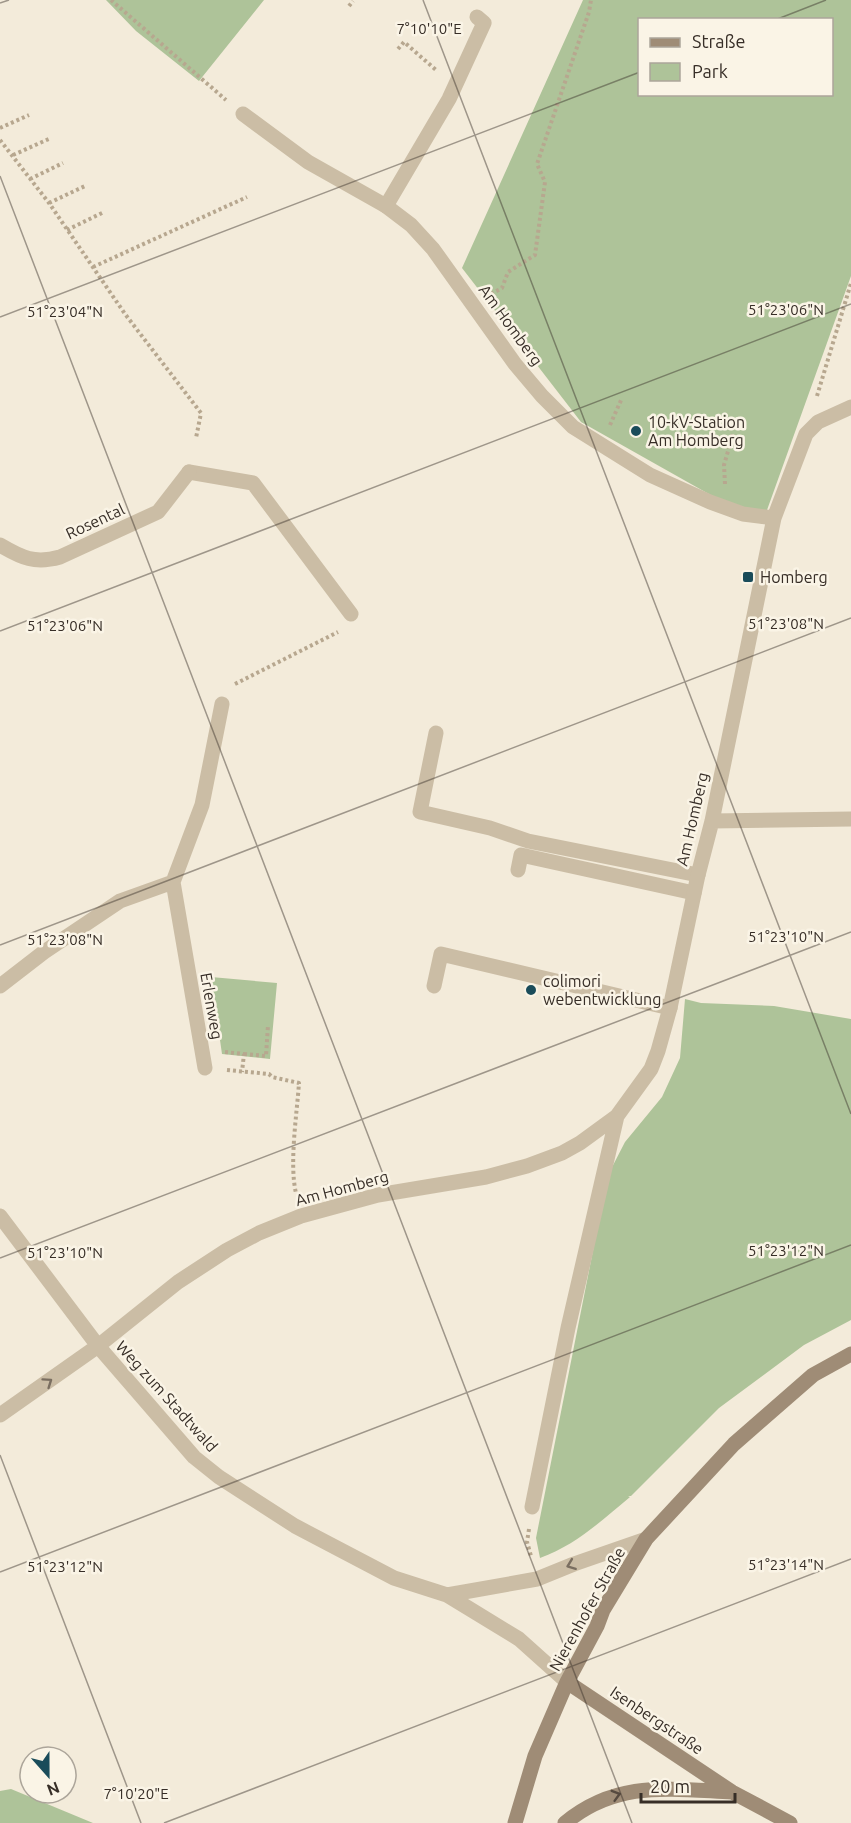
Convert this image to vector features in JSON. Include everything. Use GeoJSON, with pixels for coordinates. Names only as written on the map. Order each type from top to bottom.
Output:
{"type":"FeatureCollection","features":[{"type":"Feature","properties":{"kind":"main road","name":"Nierenhofer Straße"},"geometry":{"type":"LineString","coordinates":[[515,1823],[535,1756],[567,1682],[603,1610],[646,1539],[734,1444],[813,1375],[851,1354]]}},
{"type":"Feature","properties":{"kind":"main road","name":"Isenbergstraße"},"geometry":{"type":"LineString","coordinates":[[567,1682],[732,1792],[790,1823]]}},
{"type":"Feature","properties":{"kind":"main road"},"geometry":{"type":"LineString","coordinates":[[565,1823],[597,1802],[633,1791],[663,1788],[732,1792]]}},
{"type":"Feature","properties":{"kind":"street"},"geometry":{"type":"LineString","coordinates":[[386,206],[455,87],[484,23],[477,17]]}},
{"type":"Feature","properties":{"kind":"street","name":"Am Homberg"},"geometry":{"type":"LineString","coordinates":[[243,114],[308,162],[386,206],[411,225],[433,249],[515,364],[542,396],[573,427],[650,475],[725,508],[743,514],[774,518]]}},
{"type":"Feature","properties":{"kind":"street"},"geometry":{"type":"LineString","coordinates":[[806,434],[818,422],[851,407]]}},
{"type":"Feature","properties":{"kind":"street","name":"Am Homberg"},"geometry":{"type":"LineString","coordinates":[[0,1415],[99,1346],[178,1282],[259,1233],[301,1216],[378,1195],[486,1177],[528,1166],[562,1153],[580,1143],[617,1116],[651,1069],[658,1051],[712,821],[774,518],[806,434]]}},
{"type":"Feature","properties":{"kind":"street","name":"Rosental"},"geometry":{"type":"LineString","coordinates":[[0,545],[26,559],[50,560],[158,512],[189,472],[253,483],[351,614]]}},
{"type":"Feature","properties":{"kind":"street"},"geometry":{"type":"LineString","coordinates":[[0,986],[44,952],[120,901],[173,882],[202,805],[222,704]]}},
{"type":"Feature","properties":{"kind":"street"},"geometry":{"type":"LineString","coordinates":[[436,734],[420,812],[490,828],[528,841],[698,875]]}},
{"type":"Feature","properties":{"kind":"street"},"geometry":{"type":"LineString","coordinates":[[712,821],[851,819]]}},
{"type":"Feature","properties":{"kind":"street"},"geometry":{"type":"LineString","coordinates":[[518,870],[521,855],[694,893]]}},
{"type":"Feature","properties":{"kind":"street","name":"Erlenweg"},"geometry":{"type":"LineString","coordinates":[[173,882],[205,1068]]}},
{"type":"Feature","properties":{"kind":"street"},"geometry":{"type":"LineString","coordinates":[[434,986],[441,954],[669,1008]]}},
{"type":"Feature","properties":{"kind":"street","name":"Am Homberg"},"geometry":{"type":"LineString","coordinates":[[532,1507],[568,1328],[617,1116]]}},
{"type":"Feature","properties":{"kind":"street","name":"Weg zum Stadtwald"},"geometry":{"type":"LineString","coordinates":[[0,1216],[99,1346],[194,1457],[219,1477],[295,1526],[394,1578],[447,1595],[519,1639],[567,1682]]}},
{"type":"Feature","properties":{"kind":"street","name":"Weg zum Stadtwald"},"geometry":{"type":"LineString","coordinates":[[447,1595],[537,1579],[646,1539]]}},
{"type":"Feature","properties":{"kind":"path"},"geometry":{"type":"LineString","coordinates":[[111,0],[243,114]]}},
{"type":"Feature","properties":{"kind":"path"},"geometry":{"type":"LineString","coordinates":[[349,6],[353,0]]}},
{"type":"Feature","properties":{"kind":"path"},"geometry":{"type":"LineString","coordinates":[[472,304],[502,288],[508,272],[535,255],[545,182],[537,164],[589,12],[591,0]]}},
{"type":"Feature","properties":{"kind":"path"},"geometry":{"type":"LineString","coordinates":[[398,49],[404,42],[455,87]]}},
{"type":"Feature","properties":{"kind":"path"},"geometry":{"type":"LineString","coordinates":[[0,128],[29,116]]}},
{"type":"Feature","properties":{"kind":"path"},"geometry":{"type":"LineString","coordinates":[[13,155],[51,138]]}},
{"type":"Feature","properties":{"kind":"path"},"geometry":{"type":"LineString","coordinates":[[0,140],[49,203],[124,314],[201,413],[196,438]]}},
{"type":"Feature","properties":{"kind":"path"},"geometry":{"type":"LineString","coordinates":[[30,179],[63,163]]}},
{"type":"Feature","properties":{"kind":"path"},"geometry":{"type":"LineString","coordinates":[[49,203],[85,186]]}},
{"type":"Feature","properties":{"kind":"path"},"geometry":{"type":"LineString","coordinates":[[93,267],[247,197]]}},
{"type":"Feature","properties":{"kind":"path"},"geometry":{"type":"LineString","coordinates":[[67,230],[104,212]]}},
{"type":"Feature","properties":{"kind":"path"},"geometry":{"type":"LineString","coordinates":[[806,434],[851,283]]}},
{"type":"Feature","properties":{"kind":"path"},"geometry":{"type":"LineString","coordinates":[[725,508],[724,465],[733,434]]}},
{"type":"Feature","properties":{"kind":"path"},"geometry":{"type":"LineString","coordinates":[[222,704],[236,683],[339,632]]}},
{"type":"Feature","properties":{"kind":"path"},"geometry":{"type":"LineString","coordinates":[[224,1052],[266,1056],[268,1025]]}},
{"type":"Feature","properties":{"kind":"path"},"geometry":{"type":"LineString","coordinates":[[242,1072],[244,1054]]}},
{"type":"Feature","properties":{"kind":"path"},"geometry":{"type":"LineString","coordinates":[[205,1068],[269,1074],[272,1077],[299,1083],[294,1185],[301,1216]]}},
{"type":"Feature","properties":{"kind":"path"},"geometry":{"type":"LineString","coordinates":[[532,1507],[527,1542],[532,1558]]}},
{"type":"Feature","properties":{"kind":"green space"},"geometry":{"type":"Polygon","coordinates":[[[106,0],[264,0],[199,81],[136,31],[106,0]]]}},
{"type":"Feature","properties":{"kind":"green space"},"geometry":{"type":"Polygon","coordinates":[[[583,0],[851,0],[851,276],[762,524],[581,422],[462,268],[583,0]]]}},
{"type":"Feature","properties":{"kind":"green space"},"geometry":{"type":"Polygon","coordinates":[[[211,977],[277,983],[270,1059],[222,1054],[211,977]]]}},
{"type":"Feature","properties":{"kind":"green space"},"geometry":{"type":"Polygon","coordinates":[[[685,999],[701,1003],[774,1006],[851,1019],[851,1320],[804,1345],[719,1408],[609,1515],[577,1539],[540,1558],[536,1538],[608,1175],[625,1142],[662,1097],[680,1058],[685,999]]]}},
{"type":"Feature","properties":{"kind":"green space"},"geometry":{"type":"Polygon","coordinates":[[[11,1789],[18,1792],[18,1805],[50,1805],[93,1823],[0,1823],[0,1791],[11,1789]]]}},
{"type":"Feature","properties":{"kind":"place","name":"10-kV-Station Am Homberg"},"geometry":{"type":"Point","coordinates":[636,431]}},
{"type":"Feature","properties":{"kind":"place","name":"Homberg"},"geometry":{"type":"Point","coordinates":[748,577]}},
{"type":"Feature","properties":{"kind":"place","name":"colimori webentwicklung"},"geometry":{"type":"Point","coordinates":[531,990]}}]}
